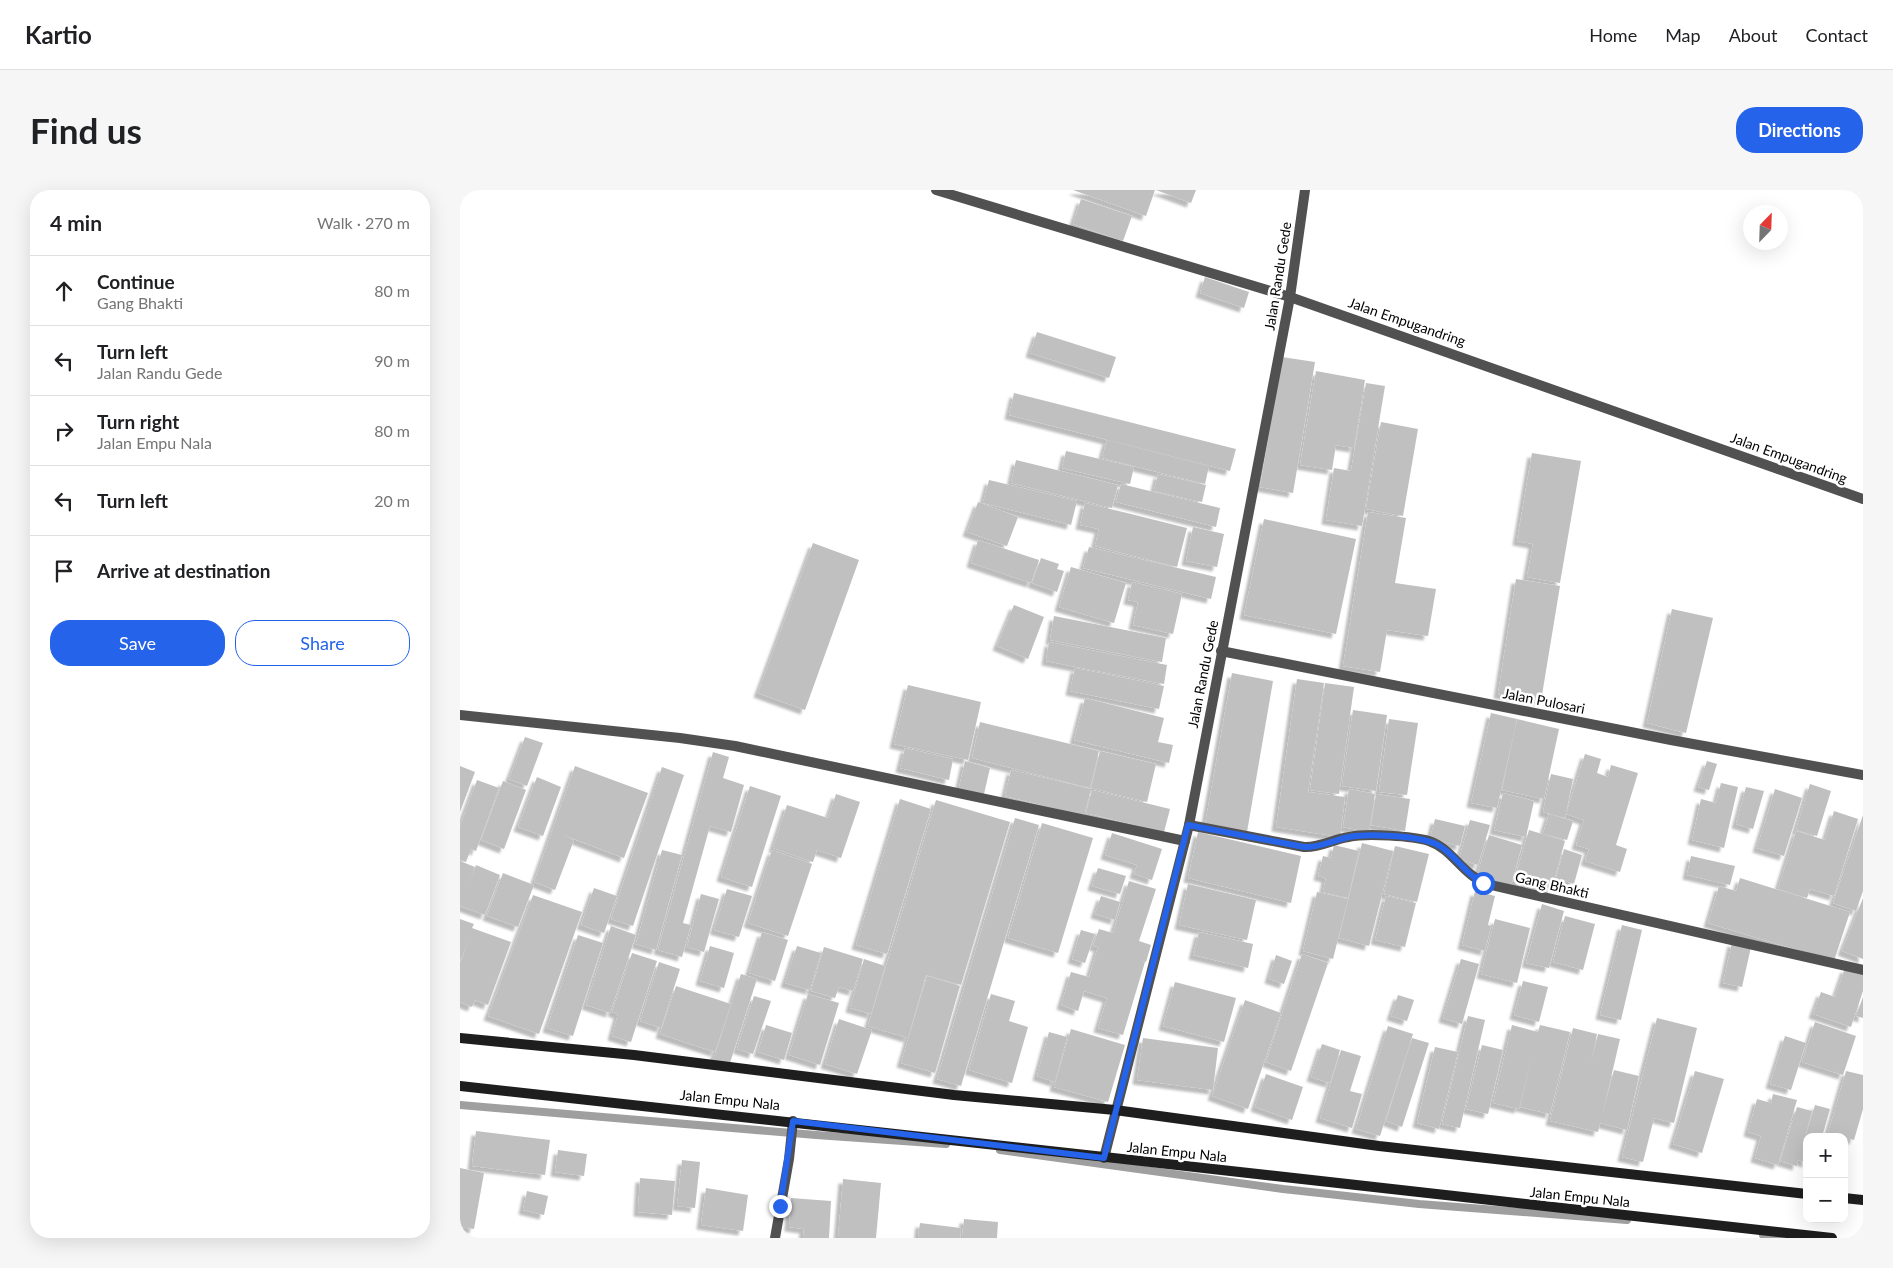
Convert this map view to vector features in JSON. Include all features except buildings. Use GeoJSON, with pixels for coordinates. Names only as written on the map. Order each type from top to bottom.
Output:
{"type":"FeatureCollection","features":[{"type":"Feature","properties":{"kind":"main road","name":"Jalan Empu Nala"},"geometry":{"type":"LineString","coordinates":[[460,1038],[634,1055],[954,1094],[1115,1110],[1379,1146],[1803,1194]]}},
{"type":"Feature","properties":{"kind":"main road","name":"Jalan Empu Nala"},"geometry":{"type":"LineString","coordinates":[[460,1086],[793,1121],[1104,1158],[1832,1238]]}},
{"type":"Feature","properties":{"kind":"main road"},"geometry":{"type":"LineString","coordinates":[[1848,1198],[1863,1200]]}},
{"type":"Feature","properties":{"kind":"street","name":"Jalan Empugandring"},"geometry":{"type":"LineString","coordinates":[[936,190],[1290,297],[1863,499]]}},
{"type":"Feature","properties":{"kind":"street","name":"Jalan Randu Gede"},"geometry":{"type":"LineString","coordinates":[[1104,1158],[1185,841],[1288,308],[1305,190]]}},
{"type":"Feature","properties":{"kind":"street","name":"Jalan Pulosari"},"geometry":{"type":"LineString","coordinates":[[1221,651],[1671,740],[1863,775]]}},
{"type":"Feature","properties":{"kind":"street"},"geometry":{"type":"LineString","coordinates":[[460,715],[680,738],[735,746],[1185,841]]}},
{"type":"Feature","properties":{"kind":"street","name":"Gang Bhakti"},"geometry":{"type":"LineString","coordinates":[[1188,825],[1304,847],[1319,846],[1340,839],[1358,836],[1429,841],[1447,851],[1469,875],[1491,886],[1863,970]]}},
{"type":"Feature","properties":{"kind":"street"},"geometry":{"type":"LineString","coordinates":[[775,1238],[793,1121]]}},
{"type":"Feature","properties":{"kind":"waterway"},"geometry":{"type":"LineString","coordinates":[[460,1105],[946,1144]]}},
{"type":"Feature","properties":{"kind":"waterway"},"geometry":{"type":"LineString","coordinates":[[1000,1150],[1283,1189],[1419,1204],[1627,1220]]}},
{"type":"Feature","properties":{"kind":"waterway"},"geometry":{"type":"LineString","coordinates":[[1763,1235],[1784,1238]]}},
{"type":"Feature","properties":{"kind":"route"},"geometry":{"type":"LineString","coordinates":[[780,1206],[789,1158],[793,1121],[1104,1158],[1188,825],[1304,847],[1319,846],[1349,836],[1366,835],[1429,841],[1447,851],[1469,875],[1483,883]]}}]}
